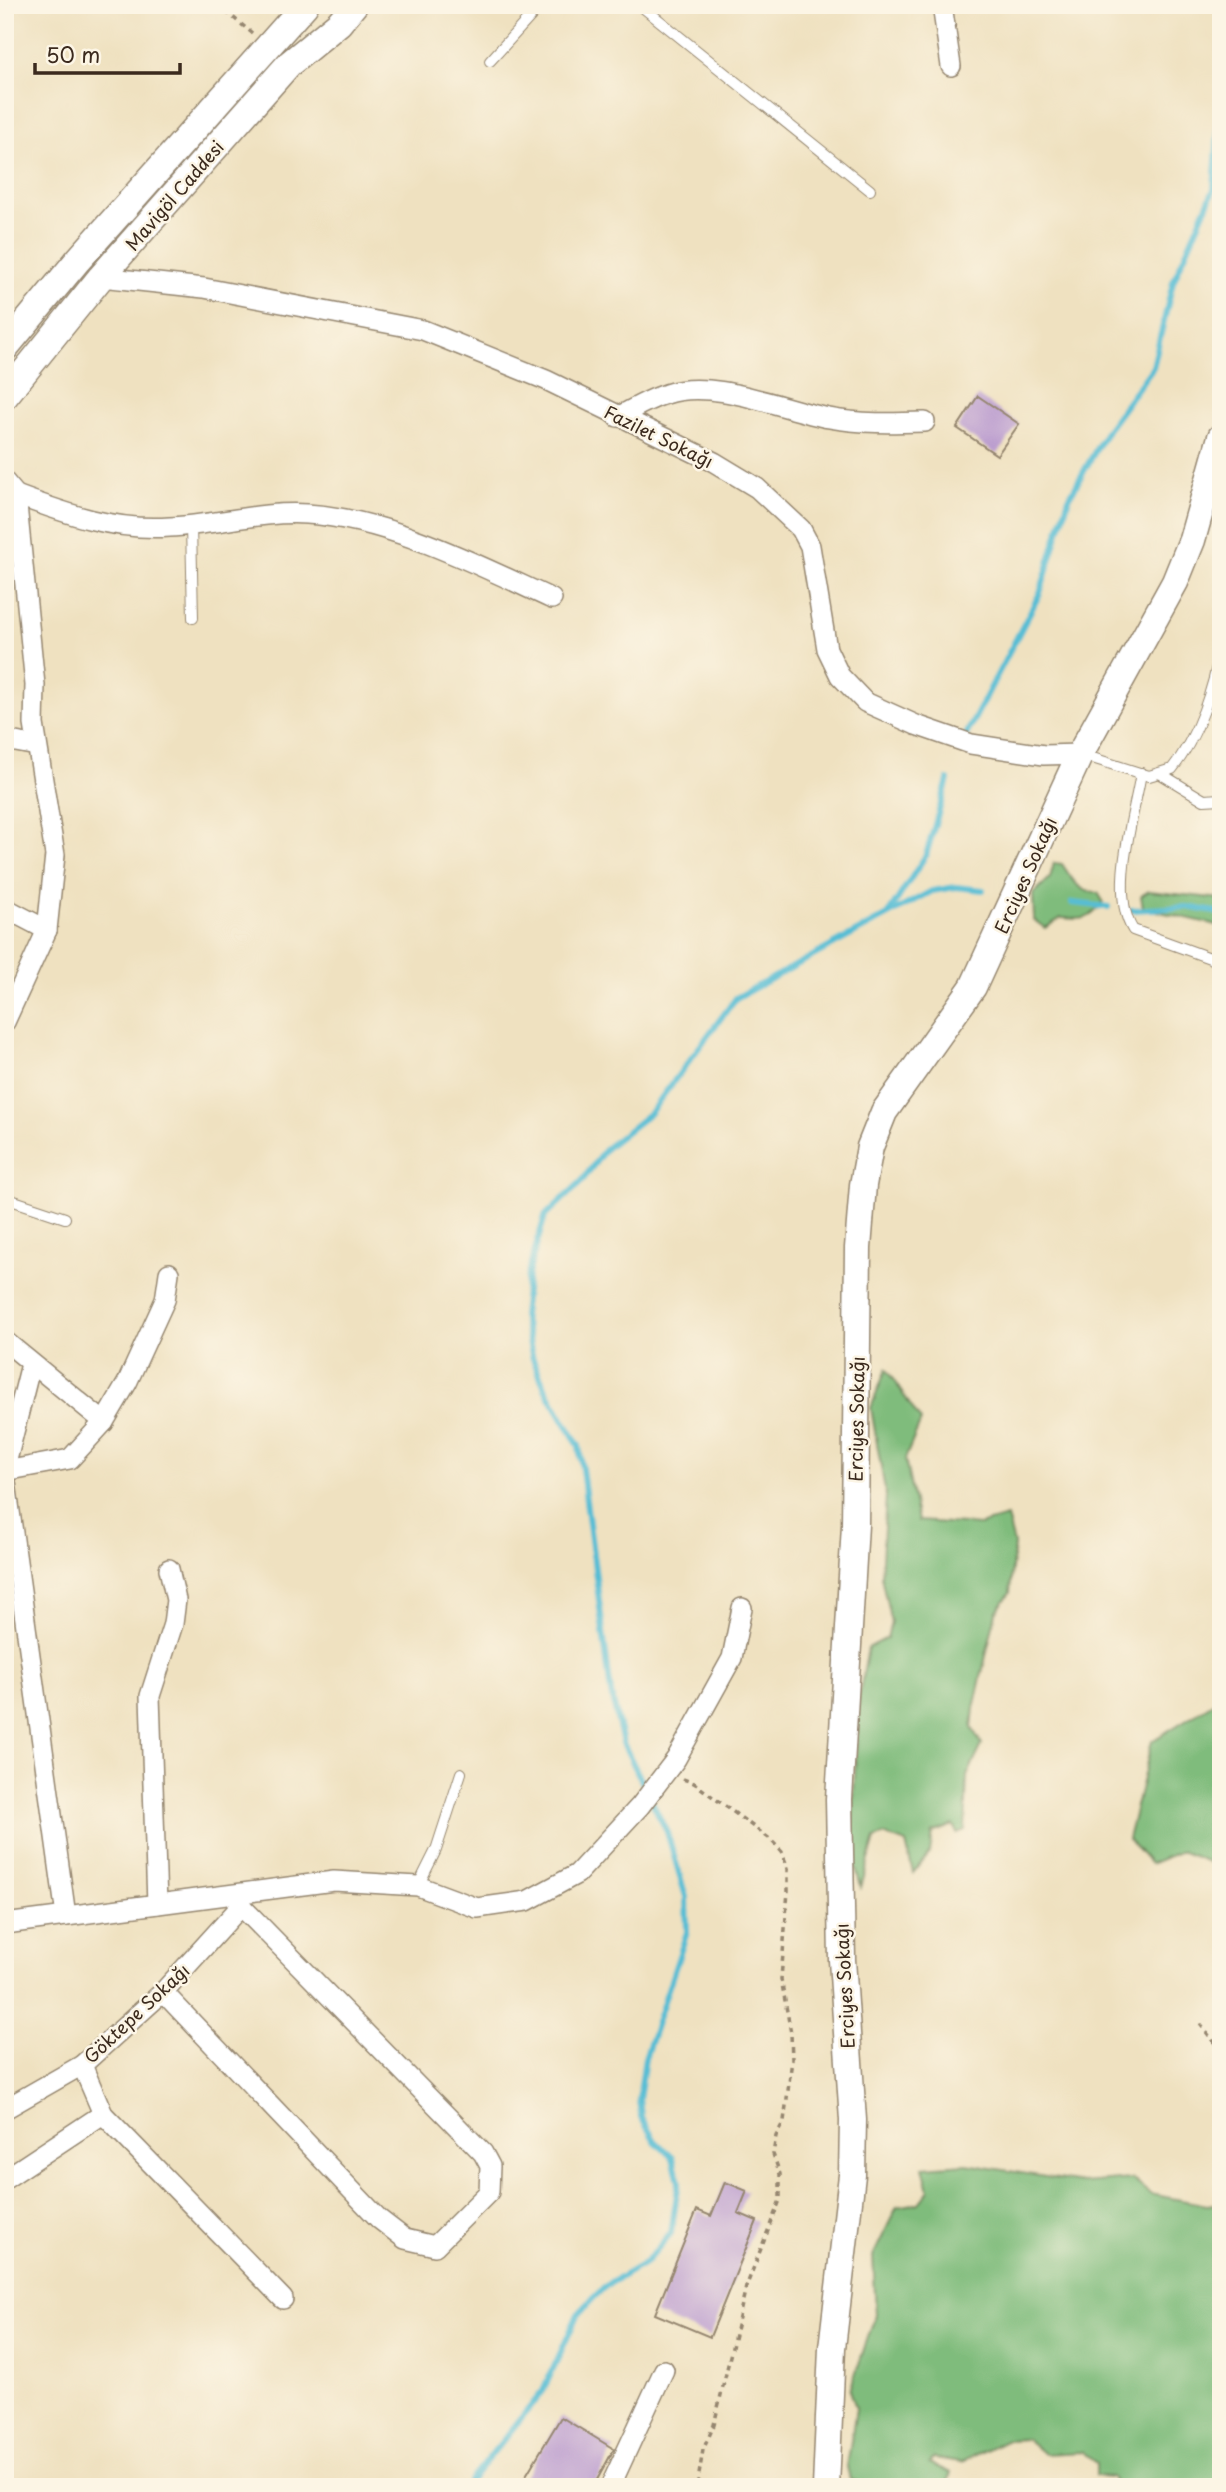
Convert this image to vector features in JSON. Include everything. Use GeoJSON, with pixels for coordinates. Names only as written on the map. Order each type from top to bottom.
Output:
{"type":"FeatureCollection","features":[{"type":"Feature","properties":{"kind":"street","name":"Mavigöl Caddesi"},"geometry":{"type":"LineString","coordinates":[[5,348],[78,260],[305,5]]}},
{"type":"Feature","properties":{"kind":"street","name":"Mavigöl Caddesi"},"geometry":{"type":"LineString","coordinates":[[5,396],[101,277],[289,64],[339,23],[355,5]]}},
{"type":"Feature","properties":{"kind":"street"},"geometry":{"type":"LineString","coordinates":[[942,5],[951,66]]}},
{"type":"Feature","properties":{"kind":"street","name":"Fazilet Sokağı"},"geometry":{"type":"LineString","coordinates":[[101,277],[204,288],[423,330],[545,380],[714,462],[757,488],[801,529],[810,546],[827,649],[841,676],[865,702],[916,725],[971,744],[1044,755],[1080,754]]}},
{"type":"Feature","properties":{"kind":"street"},"geometry":{"type":"LineString","coordinates":[[618,417],[668,393],[698,390],[730,394],[833,419],[874,423],[925,422]]}},
{"type":"Feature","properties":{"kind":"street","name":"Erciyes Sokağı"},"geometry":{"type":"LineString","coordinates":[[826,2487],[832,2348],[852,2175],[853,2120],[842,1960],[838,1799],[855,1525],[858,1248],[863,1185],[870,1147],[884,1112],[973,987],[1080,754],[1175,582],[1192,540],[1221,437]]}},
{"type":"Feature","properties":{"kind":"street"},"geometry":{"type":"LineString","coordinates":[[10,488],[80,519],[115,526],[191,525],[276,513],[340,518],[384,530],[442,552],[552,599]]}},
{"type":"Feature","properties":{"kind":"street"},"geometry":{"type":"LineString","coordinates":[[5,1021],[47,930],[55,855],[34,724],[36,685],[10,488]]}},
{"type":"Feature","properties":{"kind":"street"},"geometry":{"type":"LineString","coordinates":[[5,740],[37,746]]}},
{"type":"Feature","properties":{"kind":"street"},"geometry":{"type":"LineString","coordinates":[[5,908],[47,930]]}},
{"type":"Feature","properties":{"kind":"street"},"geometry":{"type":"LineString","coordinates":[[5,1471],[70,1459],[104,1422],[127,1383],[165,1300],[169,1273]]}},
{"type":"Feature","properties":{"kind":"street"},"geometry":{"type":"LineString","coordinates":[[5,1341],[104,1422]]}},
{"type":"Feature","properties":{"kind":"street"},"geometry":{"type":"LineString","coordinates":[[31,1364],[5,1471],[66,1916]]}},
{"type":"Feature","properties":{"kind":"street"},"geometry":{"type":"LineString","coordinates":[[157,1904],[150,1696],[173,1624],[176,1600],[169,1569]]}},
{"type":"Feature","properties":{"kind":"street"},"geometry":{"type":"LineString","coordinates":[[5,1924],[157,1904],[240,1900],[334,1881],[418,1886],[477,1908],[527,1900],[577,1874],[658,1784],[676,1759],[732,1658],[742,1608]]}},
{"type":"Feature","properties":{"kind":"street"},"geometry":{"type":"LineString","coordinates":[[163,1992],[379,2219],[405,2239],[435,2246],[489,2192],[490,2166],[483,2153],[240,1900]]}},
{"type":"Feature","properties":{"kind":"street","name":"Göktepe Sokağı"},"geometry":{"type":"LineString","coordinates":[[5,2109],[82,2065],[163,1992],[240,1900]]}},
{"type":"Feature","properties":{"kind":"street"},"geometry":{"type":"LineString","coordinates":[[82,2065],[103,2114],[283,2299]]}},
{"type":"Feature","properties":{"kind":"street"},"geometry":{"type":"LineString","coordinates":[[5,2179],[103,2114]]}},
{"type":"Feature","properties":{"kind":"street"},"geometry":{"type":"LineString","coordinates":[[619,2483],[664,2370]]}},
{"type":"Feature","properties":{"kind":"lane"},"geometry":{"type":"LineString","coordinates":[[490,61],[541,5]]}},
{"type":"Feature","properties":{"kind":"lane"},"geometry":{"type":"LineString","coordinates":[[640,5],[870,190]]}},
{"type":"Feature","properties":{"kind":"lane"},"geometry":{"type":"LineString","coordinates":[[191,525],[193,618]]}},
{"type":"Feature","properties":{"kind":"lane"},"geometry":{"type":"LineString","coordinates":[[1161,774],[1180,759],[1216,675],[1221,647]]}},
{"type":"Feature","properties":{"kind":"lane"},"geometry":{"type":"LineString","coordinates":[[1080,754],[1141,773],[1161,774],[1204,800],[1221,799]]}},
{"type":"Feature","properties":{"kind":"lane"},"geometry":{"type":"LineString","coordinates":[[1141,773],[1122,892],[1125,918],[1133,930],[1221,962]]}},
{"type":"Feature","properties":{"kind":"lane"},"geometry":{"type":"LineString","coordinates":[[5,1198],[65,1218]]}},
{"type":"Feature","properties":{"kind":"lane"},"geometry":{"type":"LineString","coordinates":[[418,1886],[436,1850],[461,1773]]}},
{"type":"Feature","properties":{"kind":"path"},"geometry":{"type":"LineString","coordinates":[[218,5],[267,46]]}},
{"type":"Feature","properties":{"kind":"path"},"geometry":{"type":"LineString","coordinates":[[658,1784],[677,1777],[694,1783],[770,1839],[782,1852],[788,1869],[781,1979],[791,2033],[792,2060],[785,2121],[776,2136],[773,2154],[780,2174],[780,2200],[746,2287],[714,2425],[703,2451],[697,2487]]}},
{"type":"Feature","properties":{"kind":"path"},"geometry":{"type":"LineString","coordinates":[[1200,2024],[1221,2051]]}},
{"type":"Feature","properties":{"kind":"green space"},"geometry":{"type":"Polygon","coordinates":[[[1054,863],[1062,864],[1077,884],[1086,891],[1098,893],[1103,901],[1086,918],[1061,918],[1045,928],[1034,920],[1033,894],[1050,878],[1054,863]]]}},
{"type":"Feature","properties":{"kind":"green space"},"geometry":{"type":"Polygon","coordinates":[[[1149,891],[1221,899],[1221,926],[1143,908],[1141,896],[1149,891]]]}},
{"type":"Feature","properties":{"kind":"green space"},"geometry":{"type":"Polygon","coordinates":[[[886,1369],[921,1421],[905,1459],[918,1521],[979,1525],[1007,1517],[1014,1544],[1010,1593],[996,1612],[974,1708],[972,1728],[982,1745],[967,1776],[965,1830],[957,1833],[953,1825],[933,1833],[930,1853],[913,1873],[906,1843],[885,1835],[875,1839],[861,1887],[851,1851],[859,1696],[868,1648],[887,1638],[891,1622],[881,1576],[886,1496],[871,1408],[886,1369]]]}},
{"type":"Feature","properties":{"kind":"green space"},"geometry":{"type":"Polygon","coordinates":[[[1221,1698],[1221,1867],[1181,1851],[1150,1864],[1128,1839],[1152,1741],[1221,1698]]]}},
{"type":"Feature","properties":{"kind":"green space"},"geometry":{"type":"Polygon","coordinates":[[[967,2164],[1082,2183],[1132,2179],[1150,2194],[1207,2205],[1221,2203],[1221,2487],[1117,2487],[1112,2477],[1096,2476],[1096,2463],[1081,2452],[1044,2454],[1027,2439],[1005,2440],[962,2462],[933,2458],[929,2463],[951,2473],[946,2487],[868,2487],[850,2479],[847,2467],[856,2408],[850,2390],[876,2314],[873,2256],[897,2207],[919,2203],[929,2190],[923,2167],[967,2164]]]}},
{"type":"Feature","properties":{"kind":"building"},"geometry":{"type":"Polygon","coordinates":[[[978,396],[1019,424],[997,455],[957,428],[978,396]]]}},
{"type":"Feature","properties":{"kind":"building"},"geometry":{"type":"Polygon","coordinates":[[[725,2182],[747,2191],[738,2213],[757,2221],[710,2337],[655,2314],[697,2210],[711,2216],[725,2182]]]}},
{"type":"Feature","properties":{"kind":"building"},"geometry":{"type":"Polygon","coordinates":[[[561,2417],[614,2449],[593,2487],[519,2487],[561,2417]]]}},
{"type":"Feature","properties":{"kind":"waterway"},"geometry":{"type":"LineString","coordinates":[[966,735],[1040,593],[1069,498],[1107,430],[1153,367],[1173,282],[1214,189],[1221,91]]}},
{"type":"Feature","properties":{"kind":"waterway"},"geometry":{"type":"LineString","coordinates":[[890,911],[926,855],[948,780]]}},
{"type":"Feature","properties":{"kind":"waterway"},"geometry":{"type":"LineString","coordinates":[[465,2487],[543,2391],[578,2314],[604,2287],[646,2262],[671,2233],[679,2181],[673,2158],[655,2141],[641,2117],[639,2099],[645,2058],[687,1932],[686,1897],[667,1832],[623,1743],[611,1693],[579,1446],[546,1390],[533,1359],[523,1315],[528,1274],[545,1216],[582,1181],[606,1148],[650,1113],[736,998],[932,891],[956,887],[983,890]]}},
{"type":"Feature","properties":{"kind":"waterway"},"geometry":{"type":"LineString","coordinates":[[1072,903],[1108,907]]}},
{"type":"Feature","properties":{"kind":"waterway"},"geometry":{"type":"LineString","coordinates":[[1132,910],[1187,907],[1221,913]]}}]}
